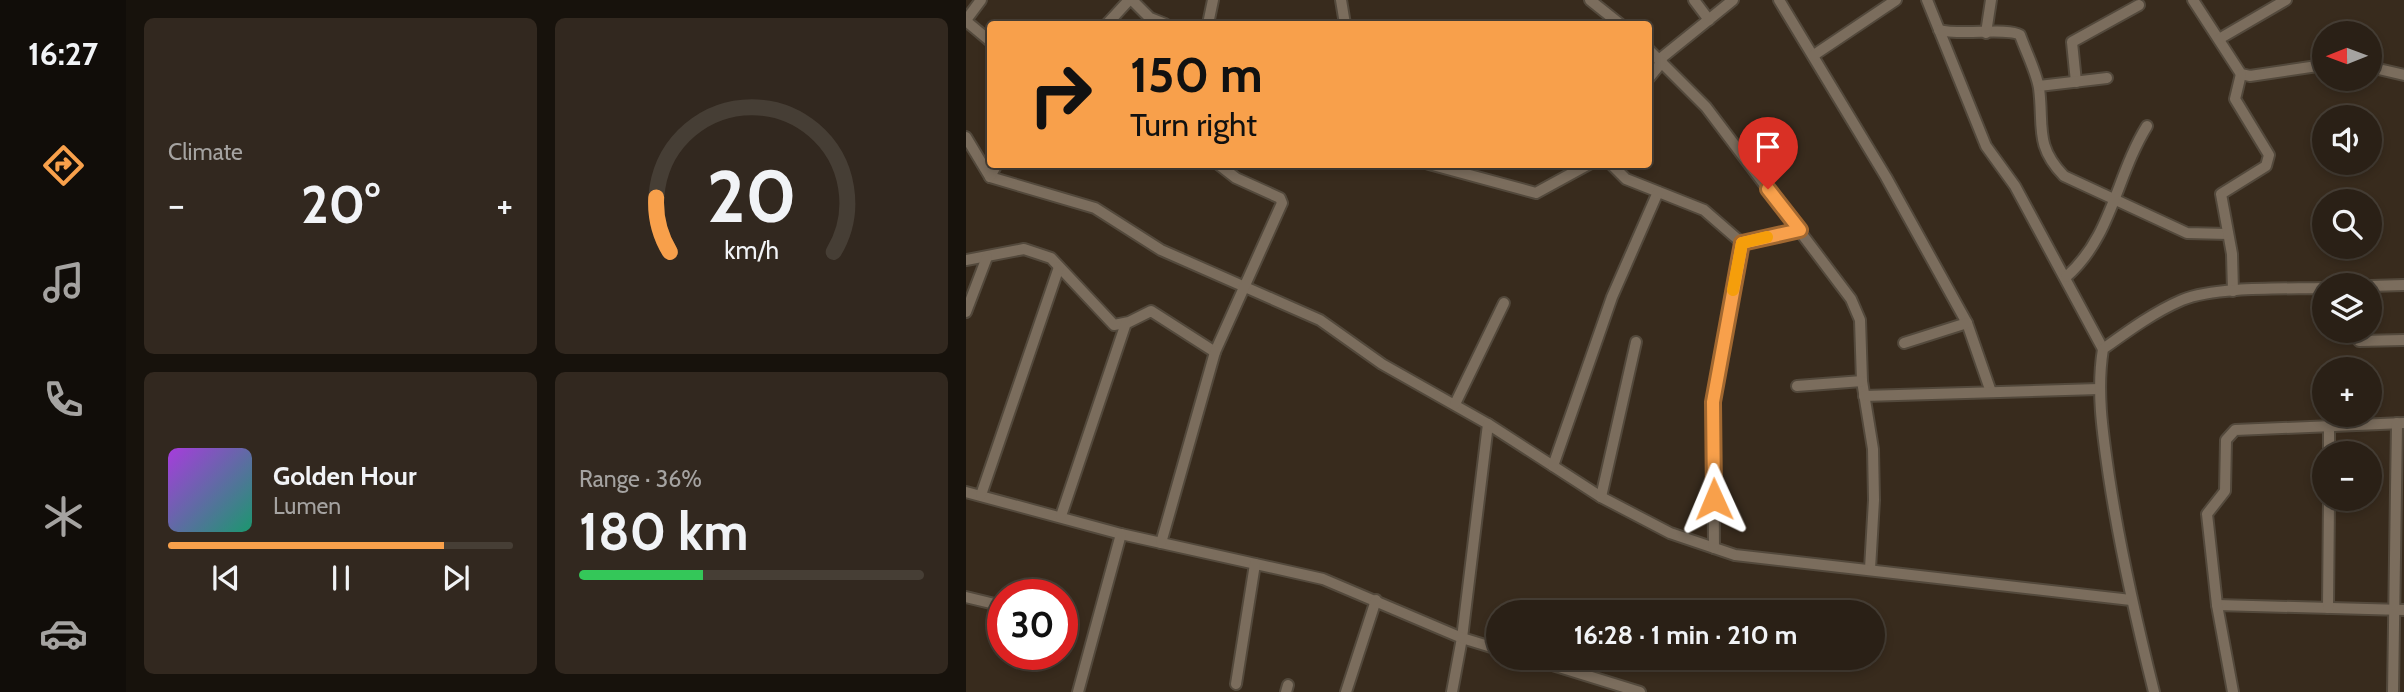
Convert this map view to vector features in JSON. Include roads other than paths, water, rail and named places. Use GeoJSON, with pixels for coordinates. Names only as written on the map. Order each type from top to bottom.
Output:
{"type":"FeatureCollection","features":[{"type":"Feature","properties":{"kind":"street"},"geometry":{"type":"LineString","coordinates":[[981,0],[966,20],[987,38]]}},
{"type":"Feature","properties":{"kind":"street"},"geometry":{"type":"LineString","coordinates":[[1110,21],[1131,0],[1157,21]]}},
{"type":"Feature","properties":{"kind":"street"},"geometry":{"type":"LineString","coordinates":[[1209,21],[1213,0]]}},
{"type":"Feature","properties":{"kind":"street"},"geometry":{"type":"LineString","coordinates":[[1341,0],[1343,21]]}},
{"type":"Feature","properties":{"kind":"street"},"geometry":{"type":"LineString","coordinates":[[1590,0],[1616,21]]}},
{"type":"Feature","properties":{"kind":"street"},"geometry":{"type":"LineString","coordinates":[[1694,0],[1709,20]]}},
{"type":"Feature","properties":{"kind":"street"},"geometry":{"type":"LineString","coordinates":[[1652,73],[1661,61],[1733,0]]}},
{"type":"Feature","properties":{"kind":"street"},"geometry":{"type":"LineString","coordinates":[[1779,0],[1814,55],[1967,323],[1991,393]]}},
{"type":"Feature","properties":{"kind":"street"},"geometry":{"type":"LineString","coordinates":[[1814,55],[1896,0]]}},
{"type":"Feature","properties":{"kind":"street"},"geometry":{"type":"LineString","coordinates":[[1927,0],[1986,146],[2015,186],[2103,349],[2099,389],[2106,459],[2122,563],[2154,692]]}},
{"type":"Feature","properties":{"kind":"street"},"geometry":{"type":"LineString","coordinates":[[1986,33],[1991,0]]}},
{"type":"Feature","properties":{"kind":"street"},"geometry":{"type":"LineString","coordinates":[[2193,0],[2241,74],[2249,76],[2312,67]]}},
{"type":"Feature","properties":{"kind":"street"},"geometry":{"type":"LineString","coordinates":[[2219,39],[2286,0]]}},
{"type":"Feature","properties":{"kind":"street"},"geometry":{"type":"LineString","coordinates":[[2076,82],[2072,42],[2140,5]]}},
{"type":"Feature","properties":{"kind":"street"},"geometry":{"type":"LineString","coordinates":[[1939,30],[1986,33],[2008,31],[2020,35],[2039,86],[2040,138],[2049,161],[2064,176],[2187,233],[2228,234]]}},
{"type":"Feature","properties":{"kind":"street"},"geometry":{"type":"LineString","coordinates":[[1652,52],[1706,107],[1851,299],[1860,320],[1864,396],[1873,449],[1874,500],[1870,569]]}},
{"type":"Feature","properties":{"kind":"street"},"geometry":{"type":"LineString","coordinates":[[2382,70],[2404,75]]}},
{"type":"Feature","properties":{"kind":"street"},"geometry":{"type":"LineString","coordinates":[[2233,291],[2221,194],[2254,176],[2266,166],[2269,155],[2235,99],[2241,74]]}},
{"type":"Feature","properties":{"kind":"street"},"geometry":{"type":"LineString","coordinates":[[2039,86],[2107,78]]}},
{"type":"Feature","properties":{"kind":"street"},"geometry":{"type":"LineString","coordinates":[[2066,277],[2083,262],[2096,242],[2115,201],[2134,147],[2147,126]]}},
{"type":"Feature","properties":{"kind":"street"},"geometry":{"type":"LineString","coordinates":[[966,137],[990,177],[1095,208],[1161,250],[1320,320],[1382,364],[1488,424],[1601,497],[1670,533],[1735,555],[2131,600]]}},
{"type":"Feature","properties":{"kind":"street"},"geometry":{"type":"LineString","coordinates":[[990,177],[995,168]]}},
{"type":"Feature","properties":{"kind":"street"},"geometry":{"type":"LineString","coordinates":[[1161,543],[1215,352],[1282,203],[1280,198],[1236,178],[1223,168]]}},
{"type":"Feature","properties":{"kind":"street"},"geometry":{"type":"LineString","coordinates":[[1444,168],[1536,193],[1582,168]]}},
{"type":"Feature","properties":{"kind":"street"},"geometry":{"type":"LineString","coordinates":[[1616,168],[1626,179],[1704,210],[1742,243]]}},
{"type":"Feature","properties":{"kind":"street"},"geometry":{"type":"LineString","coordinates":[[1553,466],[1612,297],[1658,192]]}},
{"type":"Feature","properties":{"kind":"street"},"geometry":{"type":"LineString","coordinates":[[1742,243],[1800,230]]}},
{"type":"Feature","properties":{"kind":"street"},"geometry":{"type":"LineString","coordinates":[[1714,548],[1713,402],[1742,243]]}},
{"type":"Feature","properties":{"kind":"street"},"geometry":{"type":"LineString","coordinates":[[966,260],[1024,249],[1051,258],[1114,325],[1126,323],[1152,311],[1215,352]]}},
{"type":"Feature","properties":{"kind":"street"},"geometry":{"type":"LineString","coordinates":[[966,312],[987,257]]}},
{"type":"Feature","properties":{"kind":"street"},"geometry":{"type":"LineString","coordinates":[[981,495],[1059,267]]}},
{"type":"Feature","properties":{"kind":"street"},"geometry":{"type":"LineString","coordinates":[[2382,286],[2404,285]]}},
{"type":"Feature","properties":{"kind":"street"},"geometry":{"type":"LineString","coordinates":[[2103,349],[2130,329],[2185,299],[2233,291],[2312,288]]}},
{"type":"Feature","properties":{"kind":"street"},"geometry":{"type":"LineString","coordinates":[[1455,404],[1504,303]]}},
{"type":"Feature","properties":{"kind":"street"},"geometry":{"type":"LineString","coordinates":[[1061,516],[1126,323]]}},
{"type":"Feature","properties":{"kind":"street"},"geometry":{"type":"LineString","coordinates":[[1904,343],[1967,323]]}},
{"type":"Feature","properties":{"kind":"street"},"geometry":{"type":"LineString","coordinates":[[2382,340],[2404,340]]}},
{"type":"Feature","properties":{"kind":"street"},"geometry":{"type":"LineString","coordinates":[[1601,497],[1636,342]]}},
{"type":"Feature","properties":{"kind":"street"},"geometry":{"type":"LineString","coordinates":[[1797,386],[1863,381]]}},
{"type":"Feature","properties":{"kind":"street"},"geometry":{"type":"LineString","coordinates":[[1864,396],[2099,389]]}},
{"type":"Feature","properties":{"kind":"street"},"geometry":{"type":"LineString","coordinates":[[2382,424],[2400,423],[2399,610],[2393,692]]}},
{"type":"Feature","properties":{"kind":"street"},"geometry":{"type":"LineString","coordinates":[[1452,692],[1462,638],[1488,424]]}},
{"type":"Feature","properties":{"kind":"street"},"geometry":{"type":"LineString","coordinates":[[2233,692],[2217,605],[2207,514],[2225,491],[2226,440],[2235,430],[2329,427],[2329,441]]}},
{"type":"Feature","properties":{"kind":"street"},"geometry":{"type":"LineString","coordinates":[[966,492],[1121,534],[1323,579],[1462,638],[1486,645]]}},
{"type":"Feature","properties":{"kind":"street"},"geometry":{"type":"LineString","coordinates":[[2329,511],[2329,608]]}},
{"type":"Feature","properties":{"kind":"street"},"geometry":{"type":"LineString","coordinates":[[1078,692],[1121,534]]}},
{"type":"Feature","properties":{"kind":"street"},"geometry":{"type":"LineString","coordinates":[[1236,684],[1255,564]]}},
{"type":"Feature","properties":{"kind":"street"},"geometry":{"type":"LineString","coordinates":[[966,597],[987,602]]}},
{"type":"Feature","properties":{"kind":"street"},"geometry":{"type":"LineString","coordinates":[[1346,692],[1376,600]]}},
{"type":"Feature","properties":{"kind":"street"},"geometry":{"type":"LineString","coordinates":[[2217,605],[2399,610]]}},
{"type":"Feature","properties":{"kind":"street"},"geometry":{"type":"LineString","coordinates":[[1569,670],[1640,692]]}}]}
